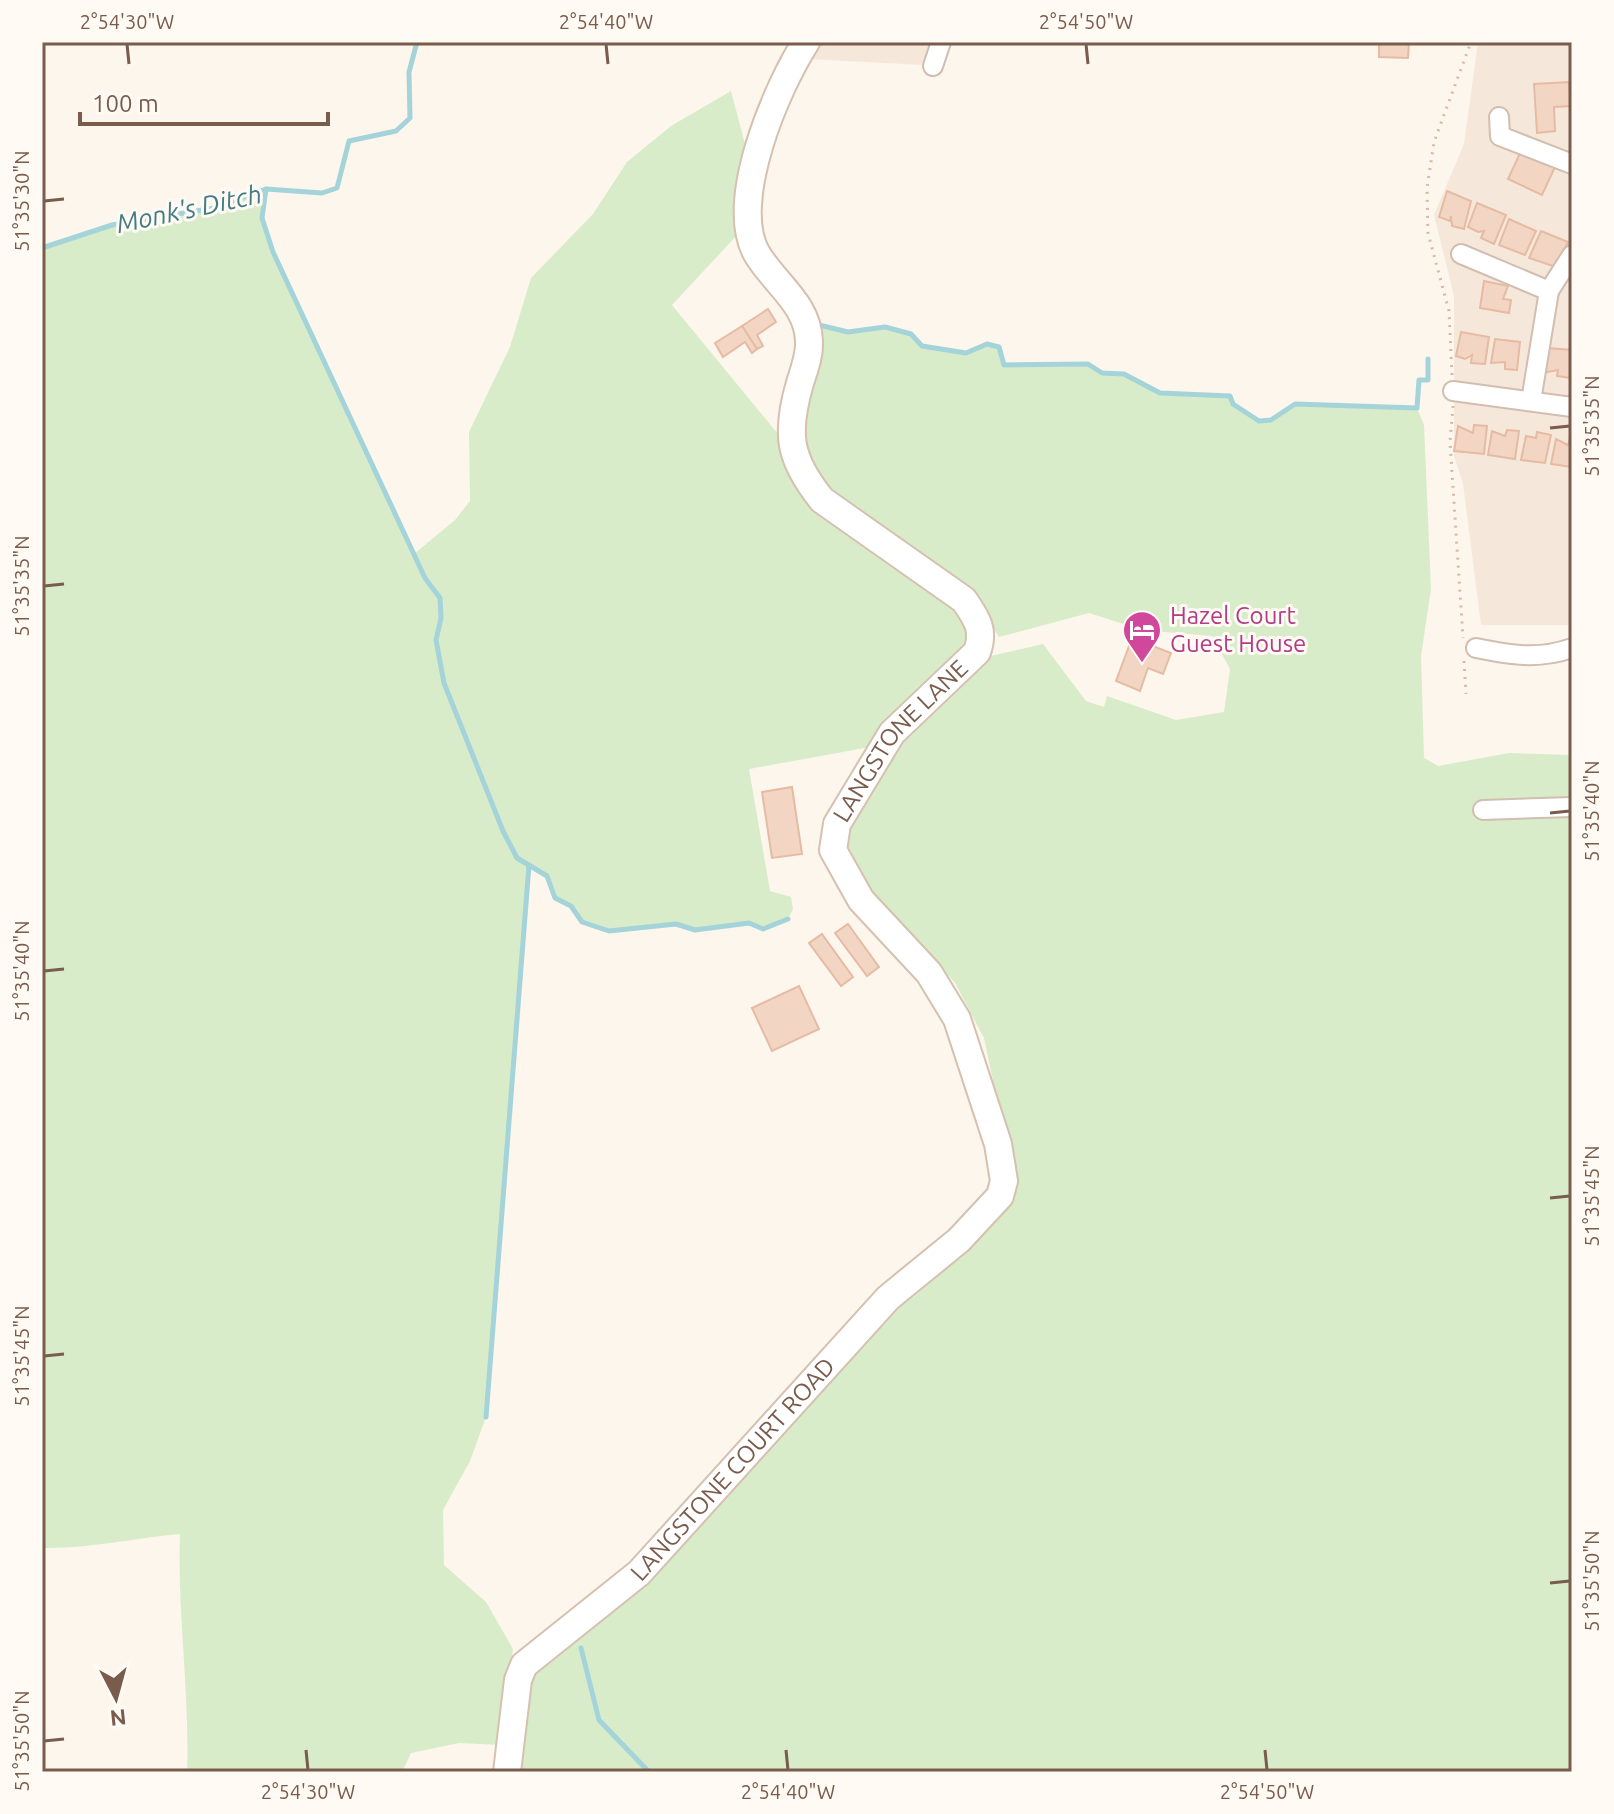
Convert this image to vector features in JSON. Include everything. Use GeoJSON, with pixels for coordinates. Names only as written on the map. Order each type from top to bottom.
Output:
{"type":"FeatureCollection","features":[{"type":"Feature","properties":{"kind":"street","name":"LANGSTONE LANE"},"geometry":{"type":"LineString","coordinates":[[806,42],[778,90],[766,125],[749,202],[752,244],[803,314],[809,341],[790,435],[794,455],[805,478],[822,500],[964,600],[978,620],[983,636],[977,652],[892,733],[837,824],[833,850],[861,900],[929,973],[957,1019],[986,1103],[1004,1181]]}},
{"type":"Feature","properties":{"kind":"street"},"geometry":{"type":"LineString","coordinates":[[933,66],[941,42]]}},
{"type":"Feature","properties":{"kind":"street"},"geometry":{"type":"LineString","coordinates":[[1499,117],[1500,136],[1572,164]]}},
{"type":"Feature","properties":{"kind":"street"},"geometry":{"type":"LineString","coordinates":[[1461,254],[1549,291]]}},
{"type":"Feature","properties":{"kind":"street"},"geometry":{"type":"LineString","coordinates":[[1531,401],[1549,291],[1572,255]]}},
{"type":"Feature","properties":{"kind":"street"},"geometry":{"type":"LineString","coordinates":[[1453,391],[1572,407]]}},
{"type":"Feature","properties":{"kind":"street"},"geometry":{"type":"LineString","coordinates":[[1476,648],[1520,657],[1548,657],[1572,648]]}},
{"type":"Feature","properties":{"kind":"street"},"geometry":{"type":"LineString","coordinates":[[1483,810],[1572,807]]}},
{"type":"Feature","properties":{"kind":"street","name":"LANGSTONE COURT ROAD"},"geometry":{"type":"LineString","coordinates":[[507,1772],[518,1680],[524,1665],[536,1652],[639,1573],[694,1508],[797,1402],[888,1298],[990,1210],[1004,1181]]}},
{"type":"Feature","properties":{"kind":"path"},"geometry":{"type":"LineString","coordinates":[[1466,694],[1450,442],[1453,391],[1449,311],[1428,233],[1427,188],[1434,142],[1471,42]]}},
{"type":"Feature","properties":{"kind":"shaded area"},"geometry":{"type":"Polygon","coordinates":[[[818,42],[932,42],[922,65],[808,59],[818,42]]]}},
{"type":"Feature","properties":{"kind":"shaded area"},"geometry":{"type":"Polygon","coordinates":[[[1478,42],[1572,42],[1572,625],[1481,625],[1463,484],[1454,456],[1454,296],[1434,215],[1464,144],[1478,42]]]}},
{"type":"Feature","properties":{"kind":"green space"},"geometry":{"type":"Polygon","coordinates":[[[731,91],[749,159],[740,232],[672,305],[778,434],[794,470],[969,621],[970,645],[876,746],[749,769],[770,891],[791,897],[793,909],[788,919],[763,929],[749,923],[695,930],[676,924],[609,931],[582,922],[571,906],[555,898],[547,876],[529,865],[486,1417],[470,1461],[443,1510],[444,1565],[486,1602],[513,1649],[501,1745],[459,1743],[411,1753],[402,1772],[187,1772],[180,1534],[42,1548],[42,248],[112,225],[214,208],[266,189],[262,218],[273,252],[414,554],[455,520],[470,501],[469,432],[510,347],[531,278],[593,214],[627,162],[671,126],[731,91]]]}},
{"type":"Feature","properties":{"kind":"green space"},"geometry":{"type":"Polygon","coordinates":[[[819,325],[848,332],[885,327],[911,334],[922,346],[966,353],[987,344],[999,347],[1004,365],[1088,364],[1102,372],[1124,374],[1161,393],[1230,396],[1234,404],[1259,421],[1271,420],[1295,404],[1417,408],[1424,425],[1431,589],[1421,656],[1424,758],[1438,766],[1509,753],[1572,755],[1572,1772],[512,1772],[530,1666],[890,1305],[914,1297],[980,1235],[1012,1171],[984,1038],[955,983],[846,862],[847,824],[873,771],[982,658],[1043,644],[1086,701],[1104,707],[1107,696],[1176,720],[1224,712],[1230,669],[1212,636],[1142,630],[1089,613],[999,637],[982,612],[838,505],[799,453],[807,384],[822,356],[819,325]]]}},
{"type":"Feature","properties":{"kind":"building"},"geometry":{"type":"Polygon","coordinates":[[[1379,42],[1409,42],[1408,58],[1379,57],[1379,42]]]}},
{"type":"Feature","properties":{"kind":"building"},"geometry":{"type":"Polygon","coordinates":[[[1569,82],[1571,106],[1554,107],[1555,131],[1537,133],[1534,84],[1569,82]]]}},
{"type":"Feature","properties":{"kind":"building"},"geometry":{"type":"Polygon","coordinates":[[[1521,151],[1555,167],[1542,195],[1508,179],[1521,151]]]}},
{"type":"Feature","properties":{"kind":"building"},"geometry":{"type":"Polygon","coordinates":[[[1447,191],[1471,201],[1464,229],[1452,226],[1451,216],[1450,221],[1439,217],[1447,191]]]}},
{"type":"Feature","properties":{"kind":"building"},"geometry":{"type":"Polygon","coordinates":[[[1477,203],[1506,215],[1494,244],[1481,238],[1484,231],[1478,232],[1468,227],[1477,203]]]}},
{"type":"Feature","properties":{"kind":"building"},"geometry":{"type":"Polygon","coordinates":[[[1509,219],[1536,231],[1525,255],[1499,245],[1509,219]]]}},
{"type":"Feature","properties":{"kind":"building"},"geometry":{"type":"Polygon","coordinates":[[[1541,231],[1568,242],[1556,267],[1529,258],[1541,231]]]}},
{"type":"Feature","properties":{"kind":"building"},"geometry":{"type":"Polygon","coordinates":[[[1484,281],[1508,286],[1503,299],[1511,300],[1509,313],[1480,308],[1484,281]]]}},
{"type":"Feature","properties":{"kind":"building"},"geometry":{"type":"Polygon","coordinates":[[[768,309],[776,322],[757,335],[763,346],[757,349],[742,326],[768,309]]]}},
{"type":"Feature","properties":{"kind":"building"},"geometry":{"type":"Polygon","coordinates":[[[742,326],[757,349],[752,353],[745,342],[723,357],[715,343],[742,326]]]}},
{"type":"Feature","properties":{"kind":"building"},"geometry":{"type":"Polygon","coordinates":[[[1461,332],[1489,337],[1485,364],[1471,363],[1472,355],[1465,359],[1456,356],[1461,332]]]}},
{"type":"Feature","properties":{"kind":"building"},"geometry":{"type":"Polygon","coordinates":[[[1495,339],[1520,342],[1517,370],[1505,369],[1505,362],[1491,363],[1495,339]]]}},
{"type":"Feature","properties":{"kind":"building"},"geometry":{"type":"Polygon","coordinates":[[[1547,348],[1572,350],[1571,378],[1557,376],[1558,370],[1542,373],[1547,348]]]}},
{"type":"Feature","properties":{"kind":"building"},"geometry":{"type":"Polygon","coordinates":[[[1474,425],[1487,426],[1484,454],[1454,451],[1458,426],[1473,433],[1474,425]]]}},
{"type":"Feature","properties":{"kind":"building"},"geometry":{"type":"Polygon","coordinates":[[[1507,430],[1519,431],[1515,459],[1488,455],[1492,431],[1505,436],[1507,430]]]}},
{"type":"Feature","properties":{"kind":"building"},"geometry":{"type":"Polygon","coordinates":[[[1537,432],[1551,435],[1545,463],[1521,460],[1526,436],[1536,438],[1537,432]]]}},
{"type":"Feature","properties":{"kind":"building"},"geometry":{"type":"Polygon","coordinates":[[[1570,438],[1572,467],[1551,464],[1556,439],[1568,445],[1570,438]]]}},
{"type":"Feature","properties":{"kind":"building"},"geometry":{"type":"Polygon","coordinates":[[[1132,638],[1171,653],[1163,674],[1148,668],[1140,691],[1116,681],[1132,638]]]}},
{"type":"Feature","properties":{"kind":"building"},"geometry":{"type":"Polygon","coordinates":[[[792,787],[802,854],[772,858],[762,792],[792,787]]]}},
{"type":"Feature","properties":{"kind":"building"},"geometry":{"type":"Polygon","coordinates":[[[848,924],[879,967],[867,976],[835,933],[848,924]]]}},
{"type":"Feature","properties":{"kind":"building"},"geometry":{"type":"Polygon","coordinates":[[[822,934],[853,977],[841,986],[809,943],[822,934]]]}},
{"type":"Feature","properties":{"kind":"building"},"geometry":{"type":"Polygon","coordinates":[[[799,986],[819,1029],[772,1051],[752,1008],[799,986]]]}},
{"type":"Feature","properties":{"kind":"waterway","name":"Monk's Ditch"},"geometry":{"type":"LineString","coordinates":[[42,248],[112,225],[214,208],[266,189],[322,193],[337,188],[349,141],[396,131],[410,118],[409,72],[417,42]]}},
{"type":"Feature","properties":{"kind":"waterway"},"geometry":{"type":"LineString","coordinates":[[266,189],[262,218],[273,252],[425,578],[440,598],[441,618],[436,640],[444,683],[503,831],[517,858],[547,876],[555,898],[571,906],[582,922],[609,931],[676,924],[695,930],[749,923],[763,929],[788,919]]}},
{"type":"Feature","properties":{"kind":"waterway"},"geometry":{"type":"LineString","coordinates":[[819,325],[848,332],[885,327],[911,334],[922,346],[966,353],[987,344],[999,347],[1004,365],[1088,364],[1102,373],[1124,374],[1160,393],[1230,396],[1233,404],[1259,421],[1271,420],[1295,404],[1417,408],[1419,380],[1428,380],[1428,359]]}},
{"type":"Feature","properties":{"kind":"waterway"},"geometry":{"type":"LineString","coordinates":[[486,1417],[529,865]]}},
{"type":"Feature","properties":{"kind":"waterway"},"geometry":{"type":"LineString","coordinates":[[581,1648],[599,1720],[649,1772]]}},
{"type":"Feature","properties":{"kind":"place","name":"Hazel Court Guest House"},"geometry":{"type":"Point","coordinates":[1142,664]}}]}
